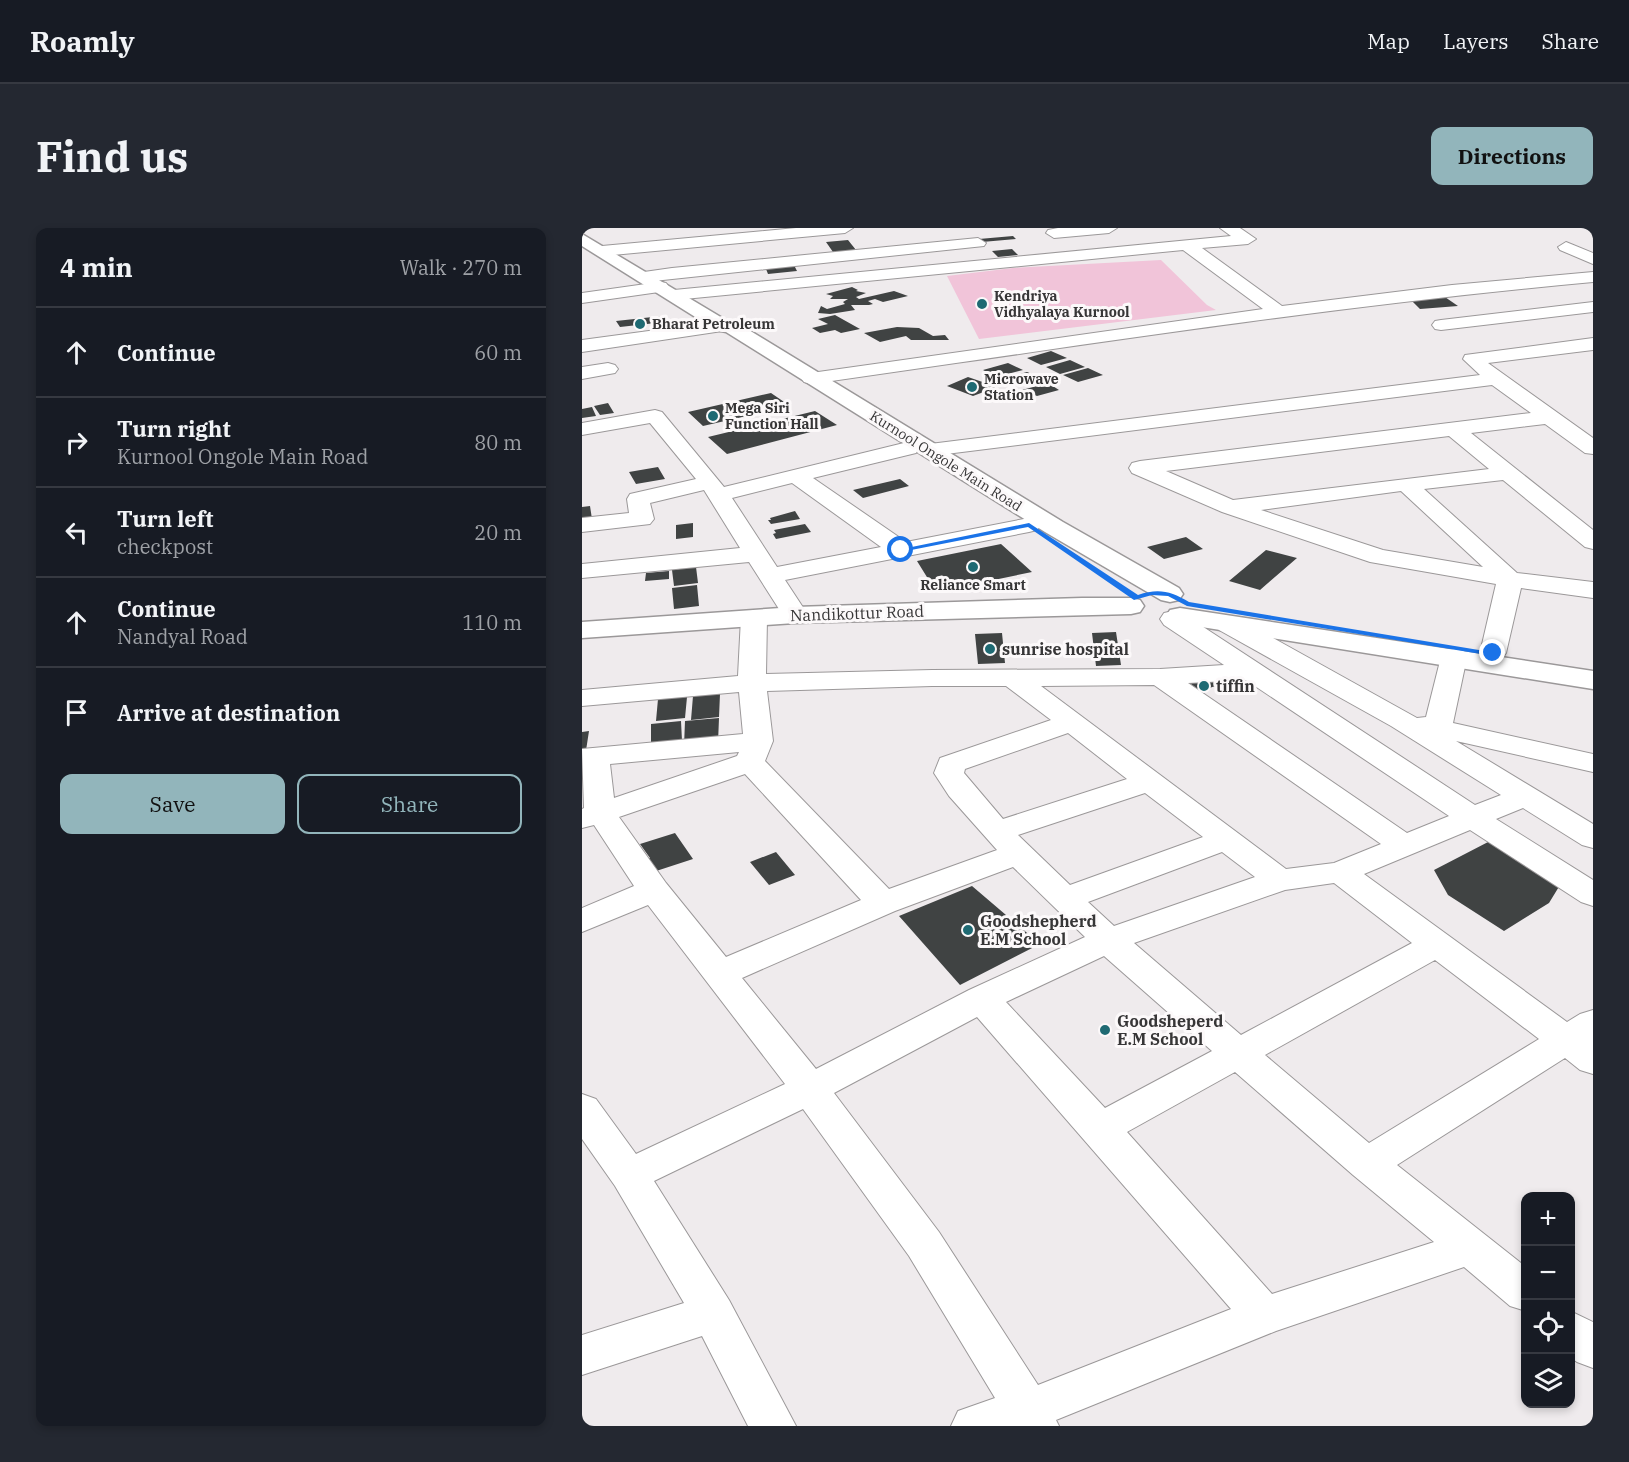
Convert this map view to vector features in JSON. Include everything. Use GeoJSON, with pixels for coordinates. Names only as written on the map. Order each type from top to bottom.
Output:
{"type":"FeatureCollection","features":[{"type":"Feature","properties":{"kind":"main road","name":"Kurnool Ongole Main Road"},"geometry":{"type":"LineString","coordinates":[[582,240],[723,326],[732,328],[919,449],[1029,525],[1134,602],[1133,611],[1145,618],[1177,608]]}},
{"type":"Feature","properties":{"kind":"main road","name":"Kurnool Ongole Main Road"},"geometry":{"type":"LineString","coordinates":[[723,326],[725,331],[919,449],[1054,527],[1177,608]]}},
{"type":"Feature","properties":{"kind":"main road","name":"Nandikottur Road"},"geometry":{"type":"LineString","coordinates":[[582,630],[795,615],[1082,606],[1134,602]]}},
{"type":"Feature","properties":{"kind":"main road"},"geometry":{"type":"LineString","coordinates":[[1177,608],[1228,624],[1593,680]]}},
{"type":"Feature","properties":{"kind":"main road"},"geometry":{"type":"LineString","coordinates":[[1177,608],[1593,669]]}},
{"type":"Feature","properties":{"kind":"street"},"geometry":{"type":"LineString","coordinates":[[602,251],[846,228]]}},
{"type":"Feature","properties":{"kind":"street"},"geometry":{"type":"LineString","coordinates":[[965,228],[997,263]]}},
{"type":"Feature","properties":{"kind":"street"},"geometry":{"type":"LineString","coordinates":[[1051,231],[1109,228]]}},
{"type":"Feature","properties":{"kind":"street"},"geometry":{"type":"LineString","coordinates":[[659,286],[845,278],[1188,246],[1248,238],[1228,228]]}},
{"type":"Feature","properties":{"kind":"street"},"geometry":{"type":"LineString","coordinates":[[814,230],[845,278]]}},
{"type":"Feature","properties":{"kind":"street"},"geometry":{"type":"LineString","coordinates":[[1051,231],[1076,256]]}},
{"type":"Feature","properties":{"kind":"street"},"geometry":{"type":"LineString","coordinates":[[582,298],[831,256],[979,243]]}},
{"type":"Feature","properties":{"kind":"street"},"geometry":{"type":"LineString","coordinates":[[1593,243],[1566,247],[1593,259]]}},
{"type":"Feature","properties":{"kind":"street"},"geometry":{"type":"LineString","coordinates":[[1188,246],[1279,312]]}},
{"type":"Feature","properties":{"kind":"street"},"geometry":{"type":"LineString","coordinates":[[811,378],[1279,312],[1452,290],[1593,277]]}},
{"type":"Feature","properties":{"kind":"street"},"geometry":{"type":"LineString","coordinates":[[1540,282],[1588,307]]}},
{"type":"Feature","properties":{"kind":"street"},"geometry":{"type":"LineString","coordinates":[[1441,325],[1588,307]]}},
{"type":"Feature","properties":{"kind":"street"},"geometry":{"type":"LineString","coordinates":[[1522,315],[1593,366]]}},
{"type":"Feature","properties":{"kind":"street"},"geometry":{"type":"LineString","coordinates":[[582,346],[723,326]]}},
{"type":"Feature","properties":{"kind":"street"},"geometry":{"type":"LineString","coordinates":[[1593,344],[1472,359],[1496,380],[1593,448]]}},
{"type":"Feature","properties":{"kind":"street"},"geometry":{"type":"LineString","coordinates":[[582,373],[608,369]]}},
{"type":"Feature","properties":{"kind":"street"},"geometry":{"type":"LineString","coordinates":[[582,525],[642,519],[638,499],[796,476],[919,449],[1496,380]]}},
{"type":"Feature","properties":{"kind":"street"},"geometry":{"type":"LineString","coordinates":[[1259,409],[1284,434]]}},
{"type":"Feature","properties":{"kind":"street"},"geometry":{"type":"LineString","coordinates":[[582,429],[655,416],[714,488],[795,615]]}},
{"type":"Feature","properties":{"kind":"street"},"geometry":{"type":"LineString","coordinates":[[1550,417],[1453,429],[1284,434],[1140,468],[1230,507],[1379,557],[1593,590]]}},
{"type":"Feature","properties":{"kind":"street"},"geometry":{"type":"LineString","coordinates":[[1453,429],[1593,542]]}},
{"type":"Feature","properties":{"kind":"street"},"geometry":{"type":"LineString","coordinates":[[1230,507],[1406,483],[1509,473]]}},
{"type":"Feature","properties":{"kind":"street"},"geometry":{"type":"LineString","coordinates":[[796,476],[901,550]]}},
{"type":"Feature","properties":{"kind":"street"},"geometry":{"type":"LineString","coordinates":[[1406,483],[1510,579]]}},
{"type":"Feature","properties":{"kind":"street"},"geometry":{"type":"LineString","coordinates":[[770,576],[1029,525]]}},
{"type":"Feature","properties":{"kind":"street"},"geometry":{"type":"LineString","coordinates":[[582,571],[756,554]]}},
{"type":"Feature","properties":{"kind":"street"},"geometry":{"type":"LineString","coordinates":[[1493,653],[1510,579]]}},
{"type":"Feature","properties":{"kind":"street"},"geometry":{"type":"LineString","coordinates":[[1177,608],[1252,671],[1593,895]]}},
{"type":"Feature","properties":{"kind":"street"},"geometry":{"type":"LineString","coordinates":[[754,618],[752,683],[754,751],[883,903]]}},
{"type":"Feature","properties":{"kind":"street"},"geometry":{"type":"LineString","coordinates":[[1228,624],[1401,720],[1593,838]]}},
{"type":"Feature","properties":{"kind":"street"},"geometry":{"type":"LineString","coordinates":[[1438,728],[1454,657]]}},
{"type":"Feature","properties":{"kind":"street"},"geometry":{"type":"LineString","coordinates":[[582,698],[752,683],[1012,677],[1160,677],[1252,671]]}},
{"type":"Feature","properties":{"kind":"street"},"geometry":{"type":"LineString","coordinates":[[1012,677],[1280,880]]}},
{"type":"Feature","properties":{"kind":"street"},"geometry":{"type":"LineString","coordinates":[[1160,677],[1405,846]]}},
{"type":"Feature","properties":{"kind":"street"},"geometry":{"type":"LineString","coordinates":[[1401,720],[1593,763]]}},
{"type":"Feature","properties":{"kind":"street"},"geometry":{"type":"LineString","coordinates":[[1073,722],[951,764],[949,773],[960,790],[1007,842],[1108,940],[1367,1164],[1521,1289]]}},
{"type":"Feature","properties":{"kind":"street"},"geometry":{"type":"LineString","coordinates":[[754,751],[588,758],[591,816],[654,890],[810,1089],[924,1244],[1032,1418]]}},
{"type":"Feature","properties":{"kind":"street"},"geometry":{"type":"LineString","coordinates":[[591,816],[754,751]]}},
{"type":"Feature","properties":{"kind":"street"},"geometry":{"type":"LineString","coordinates":[[718,974],[883,903],[1007,842],[1150,781]]}},
{"type":"Feature","properties":{"kind":"street"},"geometry":{"type":"LineString","coordinates":[[629,1175],[810,1089],[982,999],[1108,940],[1280,880],[1340,872],[1523,797]]}},
{"type":"Feature","properties":{"kind":"street"},"geometry":{"type":"LineString","coordinates":[[1065,899],[1227,839]]}},
{"type":"Feature","properties":{"kind":"street"},"geometry":{"type":"LineString","coordinates":[[1340,872],[1437,944],[1584,1041],[1367,1164]]}},
{"type":"Feature","properties":{"kind":"street"},"geometry":{"type":"LineString","coordinates":[[582,921],[654,890]]}},
{"type":"Feature","properties":{"kind":"street"},"geometry":{"type":"LineString","coordinates":[[1100,1129],[1437,944]]}},
{"type":"Feature","properties":{"kind":"street"},"geometry":{"type":"LineString","coordinates":[[982,999],[1264,1316]]}},
{"type":"Feature","properties":{"kind":"street"},"geometry":{"type":"LineString","coordinates":[[582,1109],[629,1175],[713,1313],[772,1426]]}},
{"type":"Feature","properties":{"kind":"street"},"geometry":{"type":"LineString","coordinates":[[975,1426],[1032,1418],[1264,1316],[1470,1248]]}},
{"type":"Feature","properties":{"kind":"street"},"geometry":{"type":"LineString","coordinates":[[582,1355],[713,1313]]}},
{"type":"Feature","properties":{"kind":"street"},"geometry":{"type":"LineString","coordinates":[[1575,1334],[1593,1348]]}},
{"type":"Feature","properties":{"kind":"shaded area"},"geometry":{"type":"Polygon","coordinates":[[[1161,260],[1207,305],[1216,310],[979,339],[947,276],[1013,268],[1161,260]]]}},
{"type":"Feature","properties":{"kind":"building"},"geometry":{"type":"Polygon","coordinates":[[[1013,236],[1016,239],[982,242],[979,239],[1013,236]]]}},
{"type":"Feature","properties":{"kind":"building"},"geometry":{"type":"Polygon","coordinates":[[[848,240],[856,250],[833,252],[826,242],[848,240]]]}},
{"type":"Feature","properties":{"kind":"building"},"geometry":{"type":"Polygon","coordinates":[[[1012,249],[1018,255],[998,257],[992,251],[1012,249]]]}},
{"type":"Feature","properties":{"kind":"building"},"geometry":{"type":"Polygon","coordinates":[[[792,261],[797,271],[768,274],[764,264],[792,261]]]}},
{"type":"Feature","properties":{"kind":"building"},"geometry":{"type":"Polygon","coordinates":[[[852,287],[858,290],[856,291],[866,293],[856,297],[859,299],[894,291],[908,296],[883,302],[875,299],[868,301],[873,304],[869,305],[851,305],[855,310],[830,314],[818,313],[821,306],[827,309],[845,304],[843,302],[848,299],[830,299],[833,296],[826,294],[852,287]]]}},
{"type":"Feature","properties":{"kind":"building"},"geometry":{"type":"Polygon","coordinates":[[[1442,295],[1458,306],[1420,309],[1410,299],[1442,295]]]}},
{"type":"Feature","properties":{"kind":"building"},"geometry":{"type":"Polygon","coordinates":[[[835,315],[860,329],[841,333],[835,330],[820,333],[812,328],[828,324],[818,319],[835,315]]]}},
{"type":"Feature","properties":{"kind":"building"},"geometry":{"type":"Polygon","coordinates":[[[662,316],[665,322],[620,327],[616,321],[662,316]]]}},
{"type":"Feature","properties":{"kind":"building"},"geometry":{"type":"Polygon","coordinates":[[[897,327],[919,328],[933,336],[945,335],[949,340],[911,340],[906,336],[880,342],[864,333],[897,327]]]}},
{"type":"Feature","properties":{"kind":"building"},"geometry":{"type":"Polygon","coordinates":[[[1051,351],[1067,358],[1041,365],[1027,358],[1051,351]]]}},
{"type":"Feature","properties":{"kind":"building"},"geometry":{"type":"Polygon","coordinates":[[[1070,360],[1085,367],[1060,374],[1046,367],[1070,360]]]}},
{"type":"Feature","properties":{"kind":"building"},"geometry":{"type":"Polygon","coordinates":[[[1008,363],[1023,370],[996,377],[983,370],[1008,363]]]}},
{"type":"Feature","properties":{"kind":"building"},"geometry":{"type":"Polygon","coordinates":[[[1088,368],[1103,375],[1078,382],[1063,375],[1088,368]]]}},
{"type":"Feature","properties":{"kind":"building"},"geometry":{"type":"Polygon","coordinates":[[[1027,372],[1042,378],[1016,386],[1002,379],[1027,372]]]}},
{"type":"Feature","properties":{"kind":"building","name":"Microwave Station"},"geometry":{"type":"Polygon","coordinates":[[[968,377],[997,387],[973,396],[947,386],[968,377]]]}},
{"type":"Feature","properties":{"kind":"building"},"geometry":{"type":"Polygon","coordinates":[[[1048,383],[1059,390],[1037,396],[1022,390],[1048,383]]]}},
{"type":"Feature","properties":{"kind":"building"},"geometry":{"type":"Polygon","coordinates":[[[771,393],[790,406],[703,426],[688,412],[771,393]]]}},
{"type":"Feature","properties":{"kind":"building"},"geometry":{"type":"Polygon","coordinates":[[[608,403],[614,413],[600,415],[594,406],[608,403]]]}},
{"type":"Feature","properties":{"kind":"building"},"geometry":{"type":"Polygon","coordinates":[[[592,407],[596,416],[582,418],[582,409],[592,407]]]}},
{"type":"Feature","properties":{"kind":"building"},"geometry":{"type":"Polygon","coordinates":[[[815,411],[837,425],[727,454],[708,437],[815,411]]]}},
{"type":"Feature","properties":{"kind":"building"},"geometry":{"type":"Polygon","coordinates":[[[658,467],[665,479],[636,484],[629,472],[658,467]]]}},
{"type":"Feature","properties":{"kind":"building"},"geometry":{"type":"Polygon","coordinates":[[[900,479],[909,486],[863,498],[853,490],[900,479]]]}},
{"type":"Feature","properties":{"kind":"building"},"geometry":{"type":"Polygon","coordinates":[[[590,506],[592,519],[582,520],[582,507],[590,506]]]}},
{"type":"Feature","properties":{"kind":"building"},"geometry":{"type":"Polygon","coordinates":[[[795,511],[800,519],[771,524],[768,520],[771,520],[770,518],[795,511]]]}},
{"type":"Feature","properties":{"kind":"building"},"geometry":{"type":"Polygon","coordinates":[[[693,523],[693,537],[676,539],[676,525],[693,523]]]}},
{"type":"Feature","properties":{"kind":"building"},"geometry":{"type":"Polygon","coordinates":[[[805,524],[811,532],[776,539],[773,534],[776,533],[774,530],[805,524]]]}},
{"type":"Feature","properties":{"kind":"building"},"geometry":{"type":"Polygon","coordinates":[[[1186,537],[1203,549],[1164,559],[1147,547],[1186,537]]]}},
{"type":"Feature","properties":{"kind":"building","name":"Reliance Smart"},"geometry":{"type":"Polygon","coordinates":[[[1001,544],[1032,572],[984,582],[930,582],[917,561],[1001,544]]]}},
{"type":"Feature","properties":{"kind":"building"},"geometry":{"type":"Polygon","coordinates":[[[1266,550],[1297,558],[1260,590],[1229,581],[1266,550]]]}},
{"type":"Feature","properties":{"kind":"building"},"geometry":{"type":"Polygon","coordinates":[[[696,567],[698,583],[674,586],[672,570],[696,567]]]}},
{"type":"Feature","properties":{"kind":"building"},"geometry":{"type":"Polygon","coordinates":[[[669,571],[669,579],[645,581],[646,573],[669,571]]]}},
{"type":"Feature","properties":{"kind":"building"},"geometry":{"type":"Polygon","coordinates":[[[697,585],[699,606],[674,609],[672,588],[697,585]]]}},
{"type":"Feature","properties":{"kind":"building"},"geometry":{"type":"Polygon","coordinates":[[[1116,632],[1121,665],[1096,666],[1092,633],[1116,632]]]}},
{"type":"Feature","properties":{"kind":"building","name":"sunrise hospital"},"geometry":{"type":"Polygon","coordinates":[[[1002,633],[1005,663],[978,664],[975,634],[1002,633]]]}},
{"type":"Feature","properties":{"kind":"building","name":"tiffin"},"geometry":{"type":"Polygon","coordinates":[[[1234,680],[1200,691],[1188,682],[1234,680]]]}},
{"type":"Feature","properties":{"kind":"building"},"geometry":{"type":"Polygon","coordinates":[[[720,694],[719,717],[691,720],[693,696],[720,694]]]}},
{"type":"Feature","properties":{"kind":"building"},"geometry":{"type":"Polygon","coordinates":[[[687,697],[685,718],[656,721],[658,699],[687,697]]]}},
{"type":"Feature","properties":{"kind":"building"},"geometry":{"type":"Polygon","coordinates":[[[719,718],[718,743],[684,746],[685,721],[719,718]]]}},
{"type":"Feature","properties":{"kind":"building"},"geometry":{"type":"Polygon","coordinates":[[[681,721],[682,741],[651,744],[651,724],[681,721]]]}},
{"type":"Feature","properties":{"kind":"building"},"geometry":{"type":"Polygon","coordinates":[[[589,731],[585,757],[582,757],[582,732],[589,731]]]}},
{"type":"Feature","properties":{"kind":"building"},"geometry":{"type":"Polygon","coordinates":[[[675,833],[693,859],[647,874],[639,862],[650,858],[640,844],[675,833]]]}},
{"type":"Feature","properties":{"kind":"building"},"geometry":{"type":"Polygon","coordinates":[[[1490,841],[1560,885],[1549,903],[1504,931],[1448,895],[1434,870],[1490,841]]]}},
{"type":"Feature","properties":{"kind":"building"},"geometry":{"type":"Polygon","coordinates":[[[776,852],[795,875],[769,885],[750,862],[776,852]]]}},
{"type":"Feature","properties":{"kind":"building","name":"Goodshepherd E.M School"},"geometry":{"type":"Polygon","coordinates":[[[972,886],[1040,944],[960,985],[899,916],[972,886]]]}},
{"type":"Feature","properties":{"kind":"place","name":"Kendriya Vidhyalaya Kurnool"},"geometry":{"type":"Point","coordinates":[982,304]}},
{"type":"Feature","properties":{"kind":"place","name":"Bharat Petroleum"},"geometry":{"type":"Point","coordinates":[640,324]}},
{"type":"Feature","properties":{"kind":"place","name":"Microwave Station"},"geometry":{"type":"Point","coordinates":[972,387]}},
{"type":"Feature","properties":{"kind":"place","name":"Mega Siri Function Hall"},"geometry":{"type":"Point","coordinates":[713,416]}},
{"type":"Feature","properties":{"kind":"place","name":"Reliance Smart"},"geometry":{"type":"Point","coordinates":[973,567]}},
{"type":"Feature","properties":{"kind":"place","name":"sunrise hospital"},"geometry":{"type":"Point","coordinates":[990,649]}},
{"type":"Feature","properties":{"kind":"place","name":"tiffin"},"geometry":{"type":"Point","coordinates":[1204,686]}},
{"type":"Feature","properties":{"kind":"place","name":"Goodshepherd E.M School"},"geometry":{"type":"Point","coordinates":[968,930]}},
{"type":"Feature","properties":{"kind":"place","name":"Goodsheperd E.M School"},"geometry":{"type":"Point","coordinates":[1105,1030]}},
{"type":"Feature","properties":{"kind":"route"},"geometry":{"type":"LineString","coordinates":[[901,550],[1029,525],[1137,598],[1152,593],[1170,594],[1178,596],[1187,604],[1493,653]]}}]}
